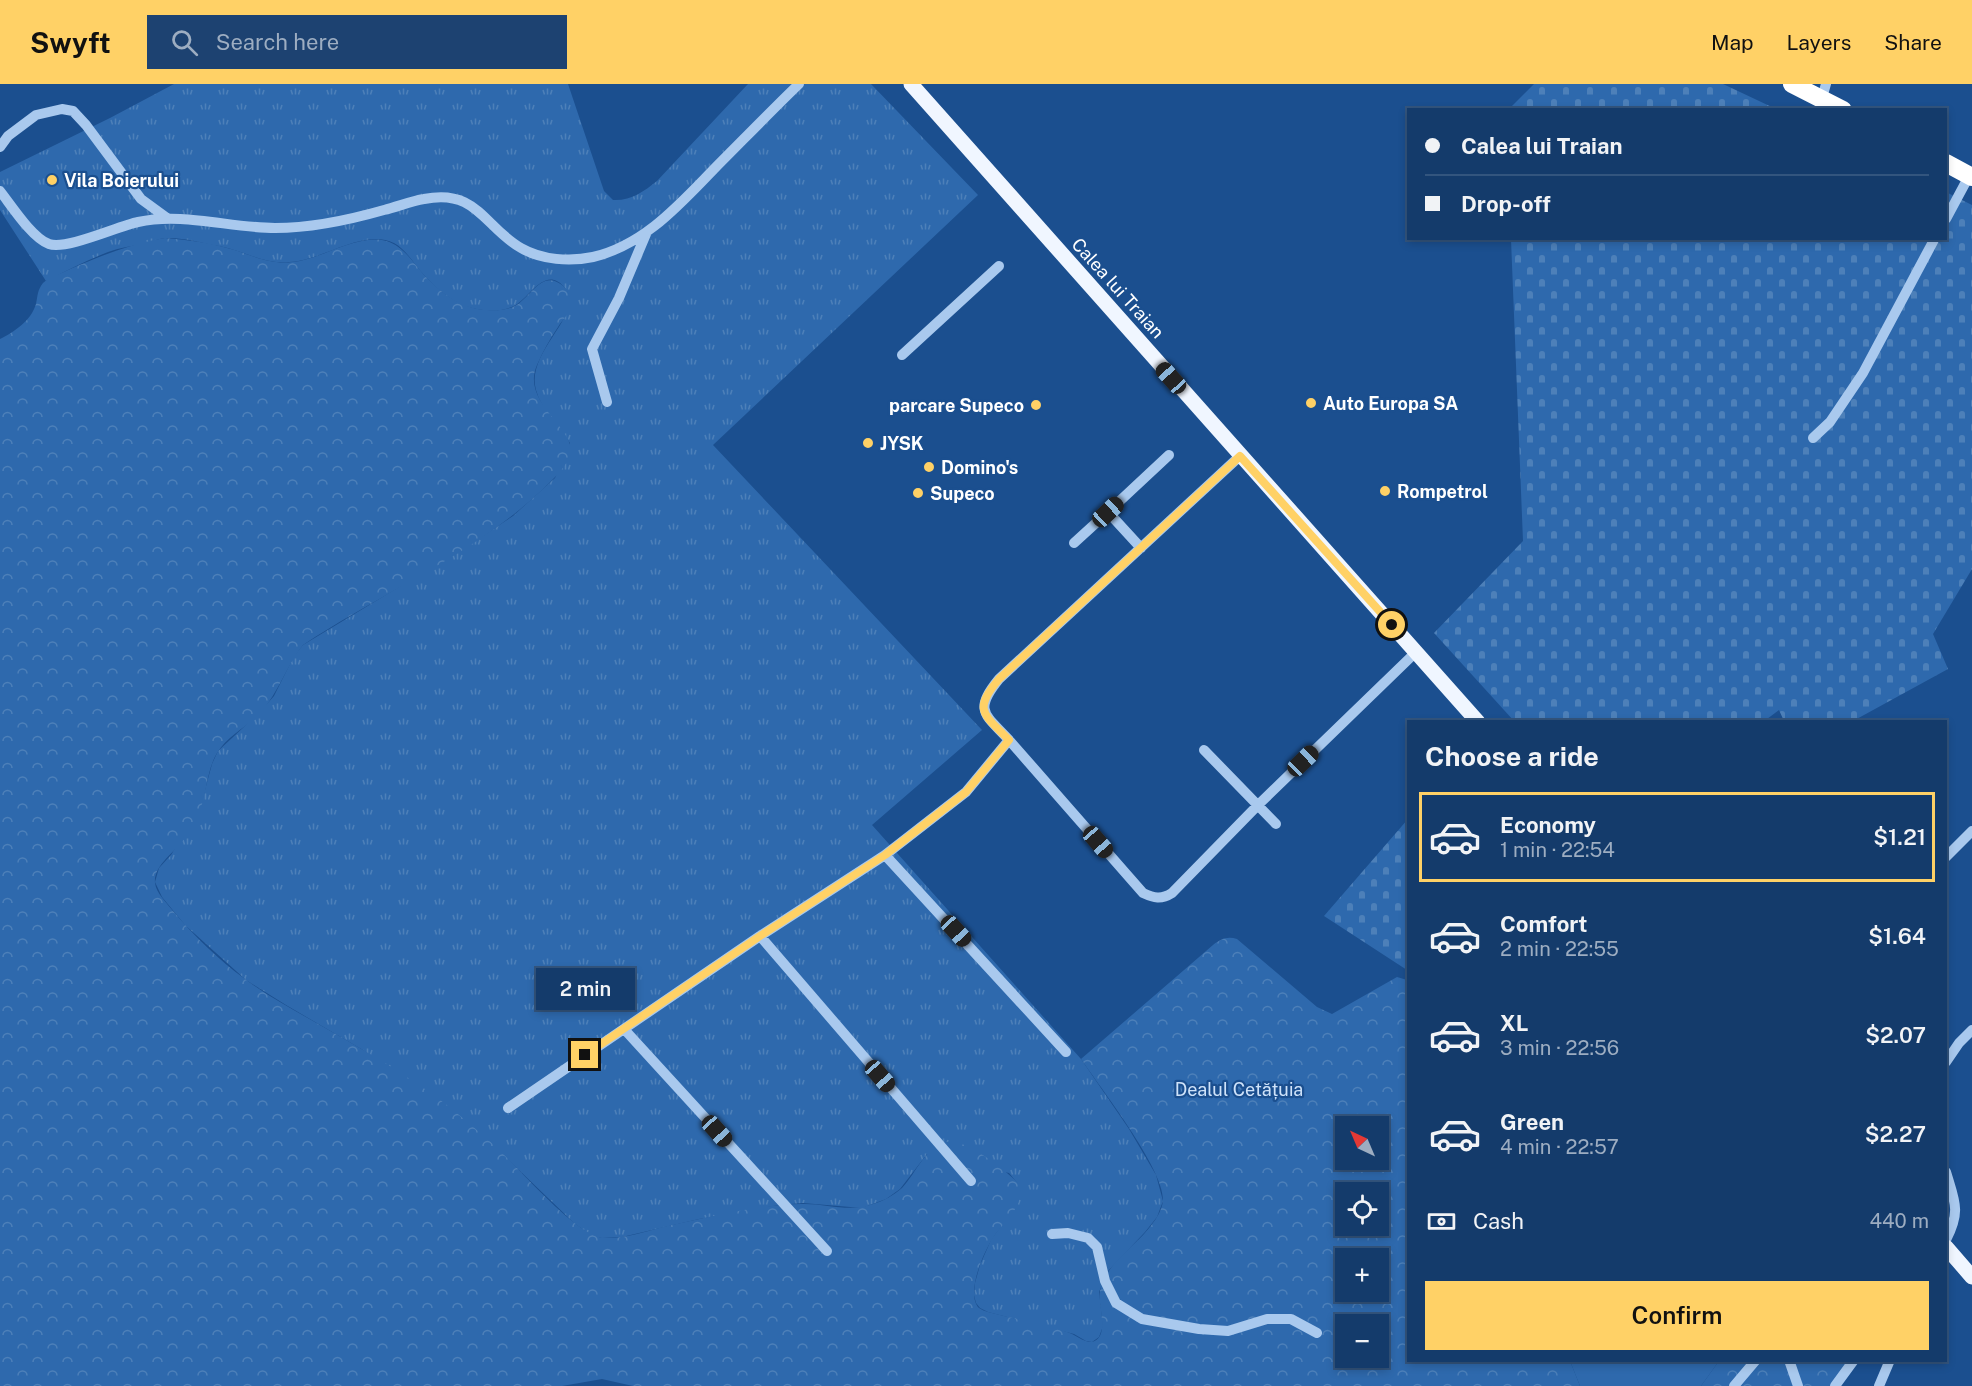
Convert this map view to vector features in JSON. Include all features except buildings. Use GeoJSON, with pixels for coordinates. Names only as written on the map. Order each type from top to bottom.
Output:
{"type":"FeatureCollection","features":[{"type":"Feature","properties":{"kind":"highway"},"geometry":{"type":"LineString","coordinates":[[1792,84],[1824,91],[1841,108]]}},
{"type":"Feature","properties":{"kind":"highway"},"geometry":{"type":"LineString","coordinates":[[1947,164],[1970,176]]}},
{"type":"Feature","properties":{"kind":"main road","name":"Calea lui Traian"},"geometry":{"type":"LineString","coordinates":[[911,84],[1476,720]]}},
{"type":"Feature","properties":{"kind":"main road"},"geometry":{"type":"LineString","coordinates":[[1947,1248],[1972,1277]]}},
{"type":"Feature","properties":{"kind":"street"},"geometry":{"type":"LineString","coordinates":[[0,191],[34,234],[50,244],[65,245],[138,222],[167,218],[275,228],[308,226],[383,211],[424,199],[443,197],[461,200],[475,207],[506,237],[522,248],[543,257],[563,259],[592,257],[618,249],[646,234],[675,209],[799,84]]}},
{"type":"Feature","properties":{"kind":"street"},"geometry":{"type":"LineString","coordinates":[[0,147],[8,136],[36,115],[62,108],[73,111],[87,125],[141,199],[167,218]]}},
{"type":"Feature","properties":{"kind":"street"},"geometry":{"type":"LineString","coordinates":[[1947,217],[1970,176]]}},
{"type":"Feature","properties":{"kind":"street"},"geometry":{"type":"LineString","coordinates":[[607,402],[592,349],[619,298],[646,234]]}},
{"type":"Feature","properties":{"kind":"street"},"geometry":{"type":"LineString","coordinates":[[1813,438],[1830,422],[1863,373],[1934,240]]}},
{"type":"Feature","properties":{"kind":"street"},"geometry":{"type":"LineString","coordinates":[[902,356],[999,266]]}},
{"type":"Feature","properties":{"kind":"street"},"geometry":{"type":"LineString","coordinates":[[1074,543],[1169,455]]}},
{"type":"Feature","properties":{"kind":"street"},"geometry":{"type":"LineString","coordinates":[[1240,456],[1007,671],[988,692],[984,701],[987,716],[1143,893],[1163,898],[1172,893],[1258,805],[1416,652]]}},
{"type":"Feature","properties":{"kind":"street"},"geometry":{"type":"LineString","coordinates":[[1108,512],[1141,548]]}},
{"type":"Feature","properties":{"kind":"street"},"geometry":{"type":"LineString","coordinates":[[508,1108],[760,936],[885,855],[966,792],[1009,740]]}},
{"type":"Feature","properties":{"kind":"street"},"geometry":{"type":"LineString","coordinates":[[1204,750],[1276,824]]}},
{"type":"Feature","properties":{"kind":"street"},"geometry":{"type":"LineString","coordinates":[[1947,855],[1972,831]]}},
{"type":"Feature","properties":{"kind":"street"},"geometry":{"type":"LineString","coordinates":[[885,855],[1066,1052]]}},
{"type":"Feature","properties":{"kind":"street"},"geometry":{"type":"LineString","coordinates":[[760,936],[971,1181]]}},
{"type":"Feature","properties":{"kind":"street"},"geometry":{"type":"LineString","coordinates":[[624,1029],[827,1251]]}},
{"type":"Feature","properties":{"kind":"street"},"geometry":{"type":"LineString","coordinates":[[1947,1061],[1959,1043],[1972,1030]]}},
{"type":"Feature","properties":{"kind":"street"},"geometry":{"type":"LineString","coordinates":[[1947,1176],[1956,1215],[1947,1238]]}},
{"type":"Feature","properties":{"kind":"street"},"geometry":{"type":"LineString","coordinates":[[1052,1234],[1068,1233],[1088,1238],[1097,1247],[1105,1281],[1116,1303],[1142,1319],[1199,1329],[1228,1331],[1267,1319],[1291,1319],[1317,1333]]}},
{"type":"Feature","properties":{"kind":"street"},"geometry":{"type":"LineString","coordinates":[[1734,1386],[1754,1362]]}},
{"type":"Feature","properties":{"kind":"street"},"geometry":{"type":"LineString","coordinates":[[1790,1362],[1798,1386]]}},
{"type":"Feature","properties":{"kind":"street"},"geometry":{"type":"LineString","coordinates":[[1835,1386],[1853,1362]]}},
{"type":"Feature","properties":{"kind":"street"},"geometry":{"type":"LineString","coordinates":[[1879,1386],[1889,1362]]}},
{"type":"Feature","properties":{"kind":"green space"},"geometry":{"type":"Polygon","coordinates":[[[174,84],[568,84],[604,191],[613,200],[619,200],[642,192],[657,181],[748,84],[871,84],[978,195],[713,445],[982,730],[872,825],[1081,1059],[1129,1129],[1156,1175],[1163,1201],[1157,1217],[1107,1272],[1099,1292],[1103,1326],[1099,1337],[1092,1342],[1086,1341],[1074,1334],[980,1308],[974,1295],[980,1265],[991,1240],[1017,1204],[1020,1186],[1009,1173],[927,1154],[900,1189],[886,1199],[862,1208],[803,1203],[779,1205],[699,1219],[622,1237],[592,1236],[574,1223],[496,1148],[363,1050],[246,980],[185,925],[162,897],[155,882],[159,868],[171,855],[201,805],[212,764],[218,751],[274,696],[294,656],[303,645],[513,516],[555,478],[570,443],[546,411],[536,390],[535,375],[539,361],[568,309],[570,298],[565,288],[558,282],[544,281],[514,306],[483,310],[465,306],[449,297],[421,272],[399,246],[382,239],[356,242],[302,260],[280,262],[219,246],[172,238],[162,238],[108,252],[46,281],[0,210],[0,172],[174,84]]]}},
{"type":"Feature","properties":{"kind":"green space"},"geometry":{"type":"Polygon","coordinates":[[[1534,84],[1723,84],[1774,108],[1510,108],[1534,84]]]}},
{"type":"Feature","properties":{"kind":"green space"},"geometry":{"type":"Polygon","coordinates":[[[1947,192],[1972,205],[1972,569],[1933,634],[1948,669],[1855,720],[1784,720],[1779,710],[1766,720],[1513,720],[1434,633],[1523,541],[1511,240],[1947,240],[1947,192]]]}},
{"type":"Feature","properties":{"kind":"green space","name":"Dealul Cetățuia"},"geometry":{"type":"Polygon","coordinates":[[[165,238],[204,243],[284,263],[304,260],[352,243],[375,239],[392,243],[398,247],[438,288],[469,307],[494,310],[515,306],[537,286],[548,280],[565,287],[571,300],[569,311],[544,350],[534,379],[536,391],[542,403],[566,435],[570,445],[570,455],[562,469],[543,489],[488,533],[303,645],[261,712],[226,742],[217,753],[202,804],[194,822],[184,839],[157,871],[155,883],[162,898],[198,938],[235,972],[270,996],[378,1059],[436,1097],[494,1145],[564,1214],[593,1235],[604,1238],[626,1236],[749,1209],[801,1204],[846,1208],[864,1207],[885,1199],[902,1188],[924,1158],[937,1146],[945,1142],[962,1144],[989,1159],[1020,1185],[1018,1204],[989,1244],[981,1262],[975,1283],[975,1302],[979,1308],[988,1312],[1057,1329],[1092,1342],[1101,1334],[1100,1291],[1102,1283],[1111,1267],[1153,1223],[1159,1214],[1163,1199],[1153,1168],[1142,1148],[1081,1059],[1213,945],[1224,939],[1237,939],[1317,1007],[1332,1014],[1397,977],[1407,980],[1407,1362],[1570,1362],[1580,1386],[633,1386],[602,1379],[562,1386],[0,1386],[0,339],[30,316],[43,283],[104,255],[165,238]]]}},
{"type":"Feature","properties":{"kind":"green space"},"geometry":{"type":"Polygon","coordinates":[[[1407,820],[1407,970],[1324,916],[1407,820]]]}},
{"type":"Feature","properties":{"kind":"green space"},"geometry":{"type":"Polygon","coordinates":[[[1570,1362],[1718,1362],[1701,1386],[1580,1386],[1570,1362]]]}},
{"type":"Feature","properties":{"kind":"green space"},"geometry":{"type":"Polygon","coordinates":[[[1718,1362],[1849,1362],[1839,1386],[1701,1386],[1718,1362]]]}},
{"type":"Feature","properties":{"kind":"place","name":"Vila Boierului"},"geometry":{"type":"Point","coordinates":[52,180]}},
{"type":"Feature","properties":{"kind":"place","name":"Auto Europa SA"},"geometry":{"type":"Point","coordinates":[1311,403]}},
{"type":"Feature","properties":{"kind":"place","name":"parcare Supeco"},"geometry":{"type":"Point","coordinates":[1036,405]}},
{"type":"Feature","properties":{"kind":"place","name":"JYSK"},"geometry":{"type":"Point","coordinates":[868,443]}},
{"type":"Feature","properties":{"kind":"place","name":"Domino's"},"geometry":{"type":"Point","coordinates":[929,467]}},
{"type":"Feature","properties":{"kind":"place","name":"Rompetrol"},"geometry":{"type":"Point","coordinates":[1385,491]}},
{"type":"Feature","properties":{"kind":"place","name":"Supeco"},"geometry":{"type":"Point","coordinates":[918,493]}},
{"type":"Feature","properties":{"kind":"route"},"geometry":{"type":"LineString","coordinates":[[585,1055],[760,936],[885,855],[966,792],[1009,740],[984,710],[984,701],[988,692],[999,679],[1240,456],[1392,625]]}}]}
